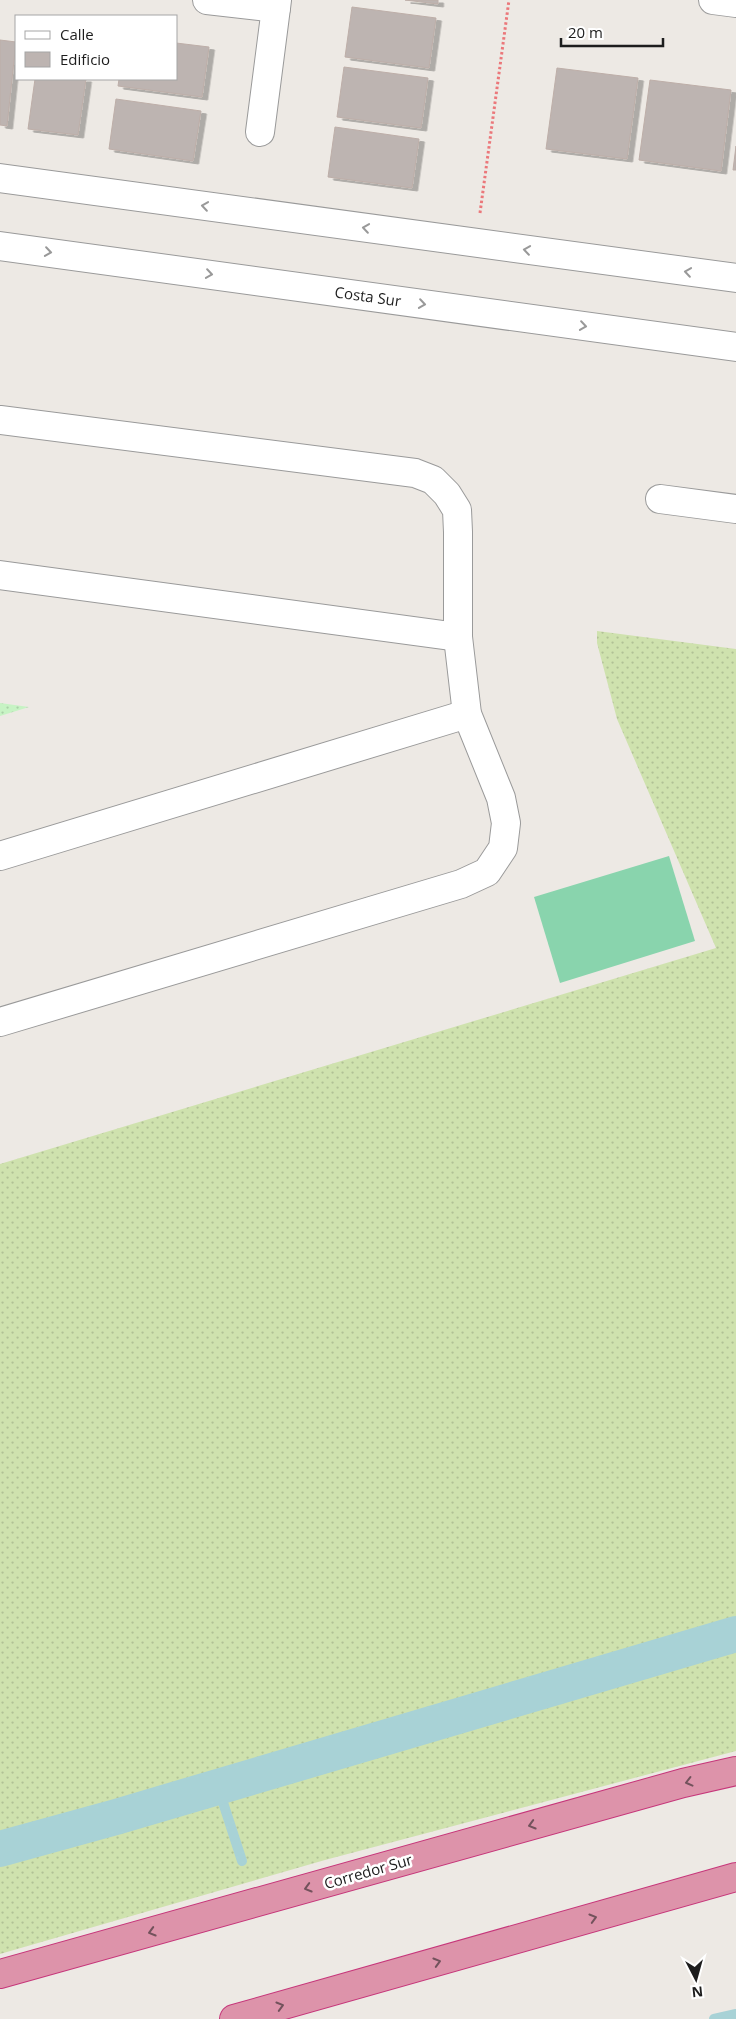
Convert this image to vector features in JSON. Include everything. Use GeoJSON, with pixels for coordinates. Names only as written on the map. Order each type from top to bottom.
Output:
{"type":"FeatureCollection","features":[{"type":"Feature","properties":{"kind":"highway","name":"Corredor Sur"},"geometry":{"type":"LineString","coordinates":[[0,1974],[736,1770]]}},
{"type":"Feature","properties":{"kind":"highway"},"geometry":{"type":"LineString","coordinates":[[234,2019],[736,1877]]}},
{"type":"Feature","properties":{"kind":"street"},"geometry":{"type":"LineString","coordinates":[[208,0],[277,4],[260,132]]}},
{"type":"Feature","properties":{"kind":"street"},"geometry":{"type":"LineString","coordinates":[[712,0],[736,3]]}},
{"type":"Feature","properties":{"kind":"street"},"geometry":{"type":"LineString","coordinates":[[0,178],[736,278]]}},
{"type":"Feature","properties":{"kind":"street","name":"Costa Sur"},"geometry":{"type":"LineString","coordinates":[[0,246],[736,347]]}},
{"type":"Feature","properties":{"kind":"street"},"geometry":{"type":"LineString","coordinates":[[0,420],[415,473],[433,480],[447,494],[456,510],[458,532],[458,637],[467,714],[501,798],[506,823],[503,848],[487,872],[461,884],[0,1022]]}},
{"type":"Feature","properties":{"kind":"street"},"geometry":{"type":"LineString","coordinates":[[660,499],[736,509]]}},
{"type":"Feature","properties":{"kind":"street"},"geometry":{"type":"LineString","coordinates":[[0,575],[458,637]]}},
{"type":"Feature","properties":{"kind":"street"},"geometry":{"type":"LineString","coordinates":[[0,856],[467,714]]}},
{"type":"Feature","properties":{"kind":"path"},"geometry":{"type":"LineString","coordinates":[[476,243],[509,0]]}},
{"type":"Feature","properties":{"kind":"green space"},"geometry":{"type":"Polygon","coordinates":[[[597,631],[736,649],[736,1751],[325,1860],[0,1954],[0,1164],[716,948],[617,719],[597,643],[597,631]]]}},
{"type":"Feature","properties":{"kind":"green space"},"geometry":{"type":"Polygon","coordinates":[[[0,703],[29,707],[0,716],[0,703]]]}},
{"type":"Feature","properties":{"kind":"green space"},"geometry":{"type":"Polygon","coordinates":[[[669,856],[695,941],[560,983],[534,897],[669,856]]]}},
{"type":"Feature","properties":{"kind":"building"},"geometry":{"type":"Polygon","coordinates":[[[405,0],[438,0],[438,4],[405,0]]]}},
{"type":"Feature","properties":{"kind":"building"},"geometry":{"type":"Polygon","coordinates":[[[352,7],[436,18],[429,68],[345,57],[352,7]]]}},
{"type":"Feature","properties":{"kind":"building"},"geometry":{"type":"Polygon","coordinates":[[[0,40],[15,42],[15,51],[7,126],[0,125],[0,40]]]}},
{"type":"Feature","properties":{"kind":"building"},"geometry":{"type":"Polygon","coordinates":[[[178,43],[209,47],[202,97],[118,86],[119,80],[178,80],[178,43]]]}},
{"type":"Feature","properties":{"kind":"building"},"geometry":{"type":"Polygon","coordinates":[[[344,67],[428,78],[421,128],[337,117],[344,67]]]}},
{"type":"Feature","properties":{"kind":"building"},"geometry":{"type":"Polygon","coordinates":[[[557,68],[638,78],[627,159],[546,149],[557,68]]]}},
{"type":"Feature","properties":{"kind":"building"},"geometry":{"type":"Polygon","coordinates":[[[35,80],[86,80],[78,135],[28,129],[35,80]]]}},
{"type":"Feature","properties":{"kind":"building"},"geometry":{"type":"Polygon","coordinates":[[[650,80],[731,90],[721,171],[639,160],[650,80]]]}},
{"type":"Feature","properties":{"kind":"building"},"geometry":{"type":"Polygon","coordinates":[[[116,99],[201,111],[193,161],[109,149],[116,99]]]}},
{"type":"Feature","properties":{"kind":"building"},"geometry":{"type":"Polygon","coordinates":[[[335,127],[419,139],[412,188],[328,177],[335,127]]]}},
{"type":"Feature","properties":{"kind":"building"},"geometry":{"type":"Polygon","coordinates":[[[736,146],[736,170],[733,170],[736,146]]]}},
{"type":"Feature","properties":{"kind":"waterway"},"geometry":{"type":"LineString","coordinates":[[0,1849],[116,1817],[736,1634]]}},
{"type":"Feature","properties":{"kind":"waterway"},"geometry":{"type":"LineString","coordinates":[[218,1787],[242,1861]]}},
{"type":"Feature","properties":{"kind":"waterway"},"geometry":{"type":"LineString","coordinates":[[714,2019],[736,2014]]}}]}
